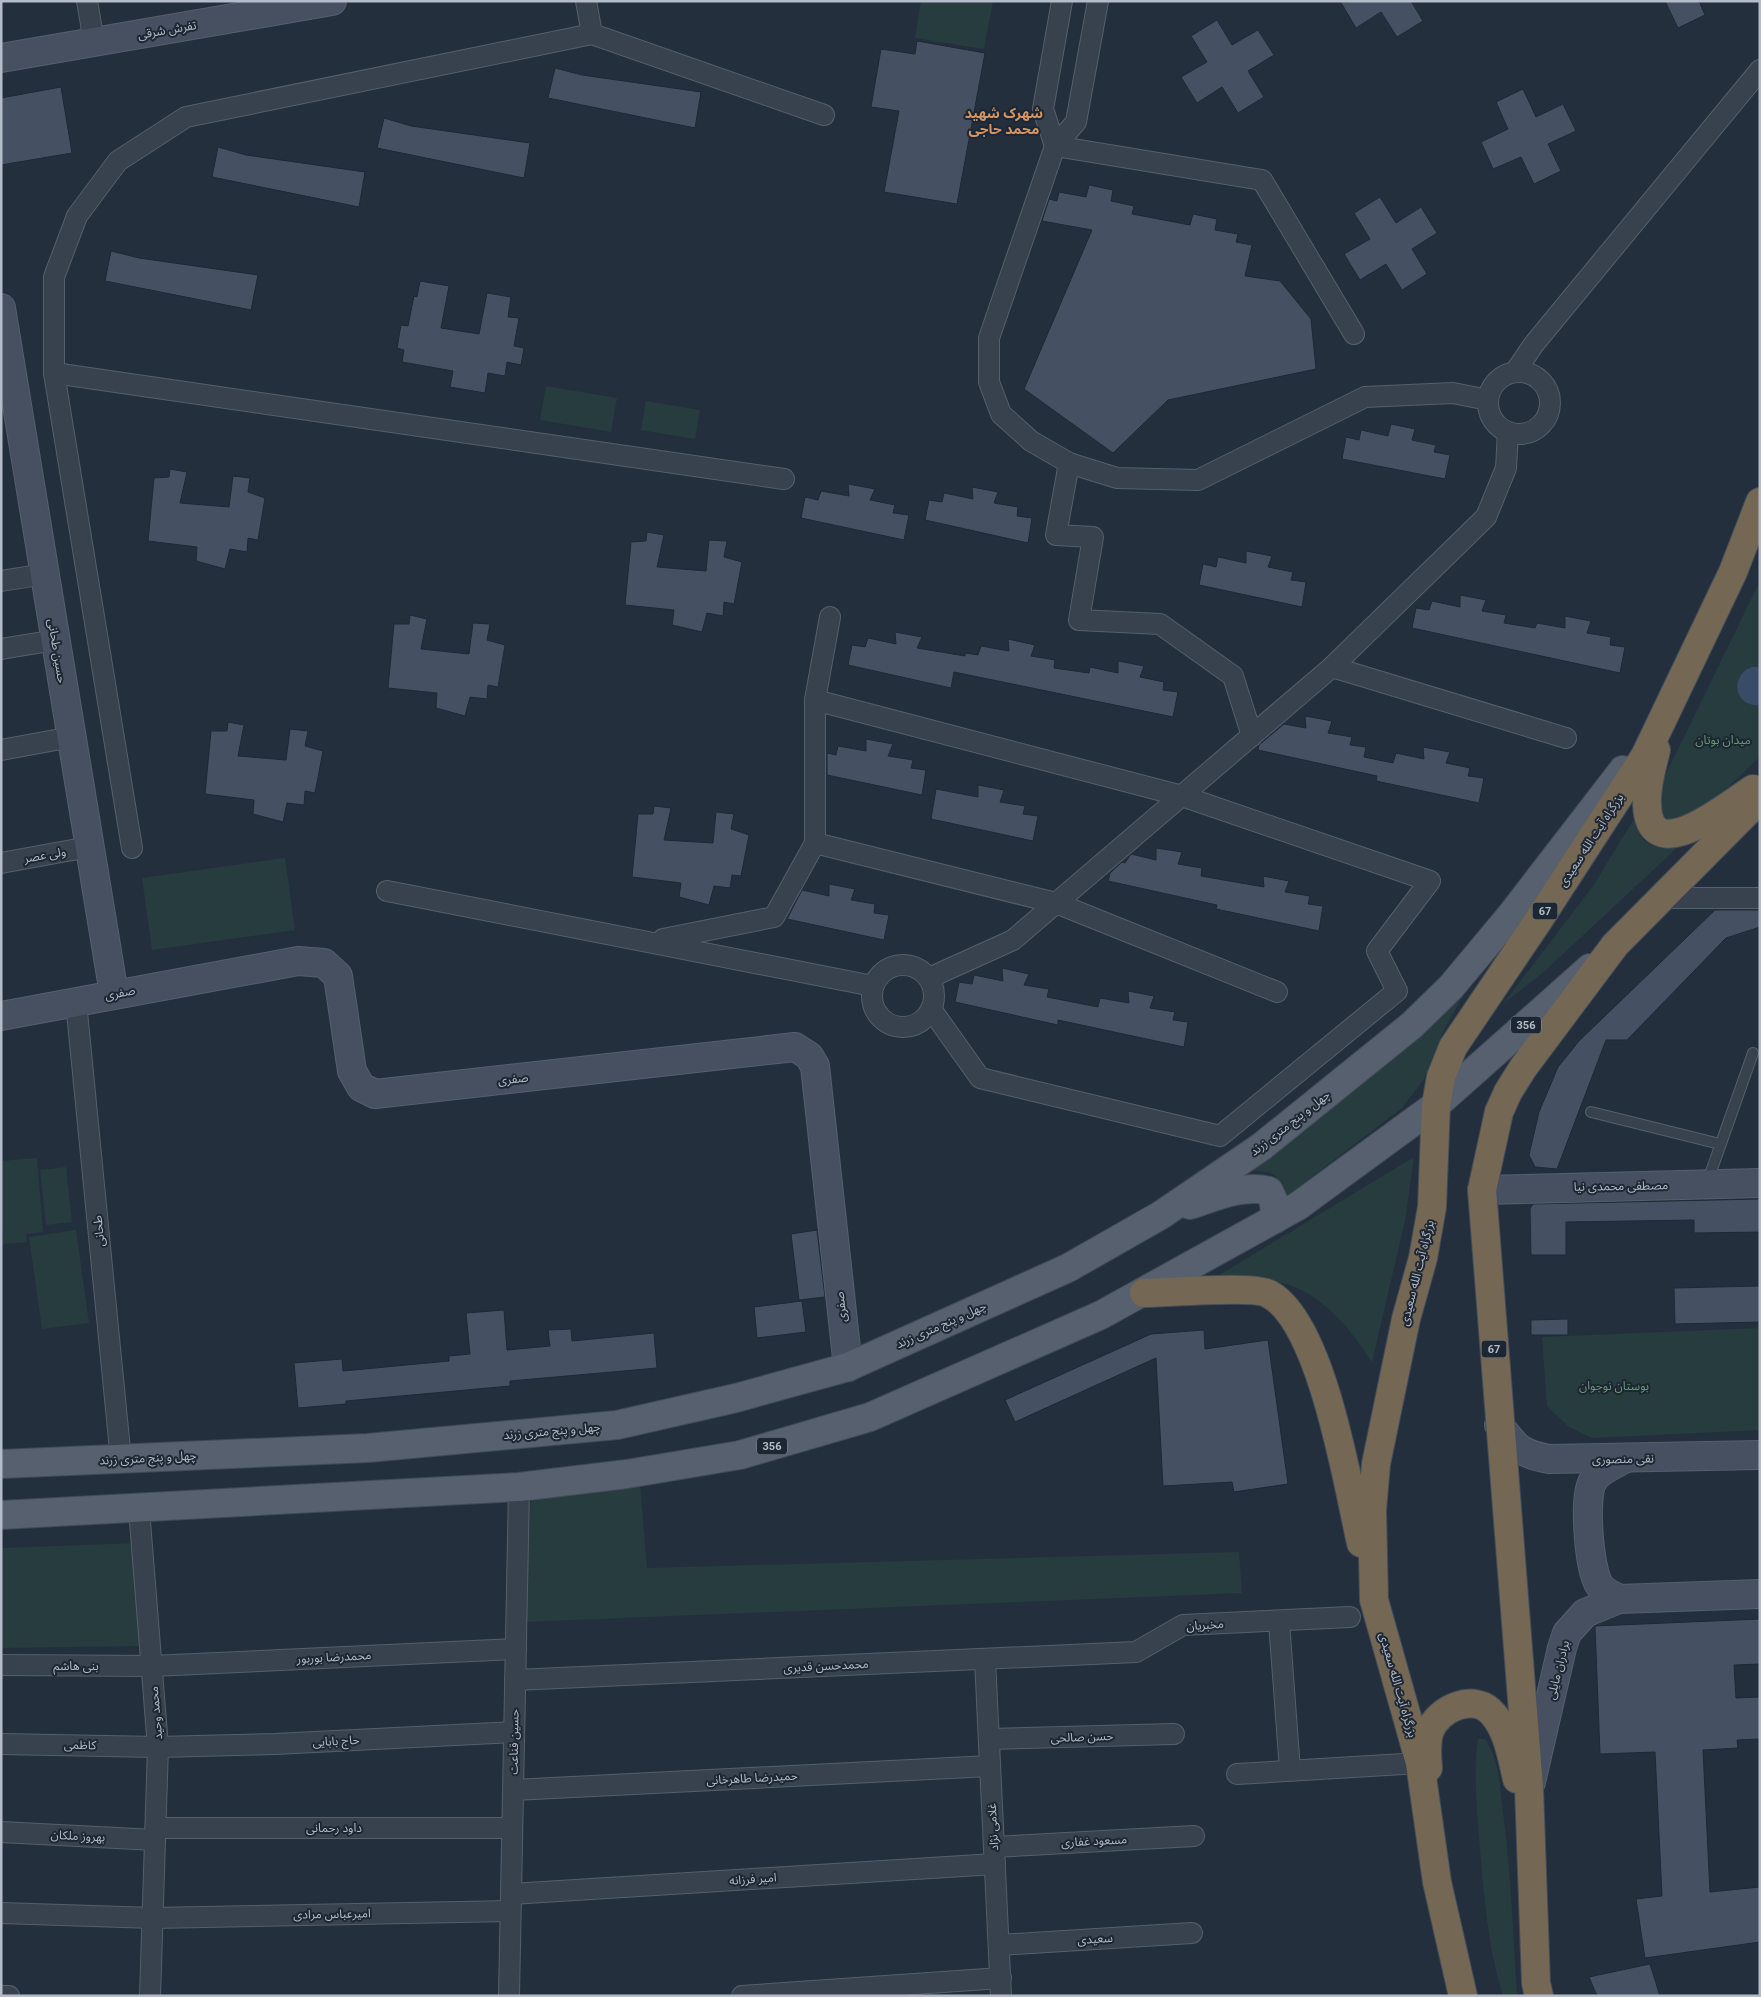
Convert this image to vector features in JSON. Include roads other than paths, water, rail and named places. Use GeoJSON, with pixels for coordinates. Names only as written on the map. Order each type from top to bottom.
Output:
{"type":"FeatureCollection","features":[{"type":"Feature","properties":{"kind":"highway","name":"بزرگراه آیت الله سعیدی"},"geometry":{"type":"LineString","coordinates":[[1463,1996],[1437,1882],[1431,1829],[1420,1763],[1374,1600],[1372,1510],[1376,1464],[1406,1319],[1423,1258],[1432,1207],[1436,1105],[1441,1077],[1453,1047],[1645,756],[1732,572],[1760,502]]}},
{"type":"Feature","properties":{"kind":"highway"},"geometry":{"type":"LineString","coordinates":[[1662,719],[1648,785],[1647,804],[1650,822],[1660,833],[1674,835],[1687,831],[1760,784]]}},
{"type":"Feature","properties":{"kind":"highway","name":"67"},"geometry":{"type":"LineString","coordinates":[[1539,1996],[1536,1983],[1529,1788],[1482,1190],[1499,1112],[1508,1092],[1615,946],[1659,898],[1760,798]]}},
{"type":"Feature","properties":{"kind":"highway"},"geometry":{"type":"LineString","coordinates":[[1144,1293],[1246,1290],[1269,1294],[1290,1312],[1305,1337],[1317,1367],[1339,1448],[1374,1600]]}},
{"type":"Feature","properties":{"kind":"highway"},"geometry":{"type":"LineString","coordinates":[[1431,1829],[1426,1748],[1430,1732],[1438,1718],[1450,1708],[1466,1704],[1481,1705],[1493,1714],[1503,1732],[1531,1834]]}},
{"type":"Feature","properties":{"kind":"main road","name":"چهل و پنج متری زرند"},"geometry":{"type":"LineString","coordinates":[[1,1464],[368,1448],[617,1425],[736,1398],[848,1367],[1068,1268],[1161,1215],[1261,1147],[1412,1026],[1450,987],[1512,914],[1662,719]]}},
{"type":"Feature","properties":{"kind":"main road","name":"356"},"geometry":{"type":"LineString","coordinates":[[1,1515],[519,1487],[627,1474],[740,1455],[870,1417],[1144,1293],[1298,1206],[1436,1105],[1615,946]]}},
{"type":"Feature","properties":{"kind":"main road"},"geometry":{"type":"LineString","coordinates":[[1161,1215],[1232,1192],[1258,1188],[1269,1191],[1274,1202],[1275,1219]]}},
{"type":"Feature","properties":{"kind":"street"},"geometry":{"type":"LineString","coordinates":[[87,1],[94,42]]}},
{"type":"Feature","properties":{"kind":"street","name":"تفرش شرقی"},"geometry":{"type":"LineString","coordinates":[[1,58],[332,1]]}},
{"type":"Feature","properties":{"kind":"street"},"geometry":{"type":"LineString","coordinates":[[586,1],[592,34]]}},
{"type":"Feature","properties":{"kind":"street"},"geometry":{"type":"LineString","coordinates":[[1055,146],[1043,109],[1062,1]]}},
{"type":"Feature","properties":{"kind":"street"},"geometry":{"type":"LineString","coordinates":[[1098,1],[1076,122],[1055,146],[989,338],[989,382],[1001,414],[1031,441],[1069,463],[1117,478],[1198,480],[1365,397],[1453,392],[1488,400]]}},
{"type":"Feature","properties":{"kind":"street"},"geometry":{"type":"LineString","coordinates":[[132,848],[54,373],[54,277],[77,216],[118,161],[186,117],[592,34],[824,115]]}},
{"type":"Feature","properties":{"kind":"street"},"geometry":{"type":"LineString","coordinates":[[1514,372],[1535,375],[1548,390],[1551,400],[1546,420],[1539,428],[1519,435],[1508,432],[1492,420],[1488,410],[1488,400],[1497,381],[1514,372],[1534,344],[1760,70]]}},
{"type":"Feature","properties":{"kind":"street"},"geometry":{"type":"LineString","coordinates":[[1055,146],[1262,180],[1354,334]]}},
{"type":"Feature","properties":{"kind":"street","name":"حسین طحانی"},"geometry":{"type":"LineString","coordinates":[[2,311],[9,402],[45,574],[114,994]]}},
{"type":"Feature","properties":{"kind":"street"},"geometry":{"type":"LineString","coordinates":[[54,373],[784,479]]}},
{"type":"Feature","properties":{"kind":"street"},"geometry":{"type":"LineString","coordinates":[[928,978],[1013,940],[1332,668],[1486,517],[1506,468],[1508,432]]}},
{"type":"Feature","properties":{"kind":"street"},"geometry":{"type":"LineString","coordinates":[[1069,463],[1056,535],[1093,537],[1079,620],[1160,624],[1233,676],[1252,736]]}},
{"type":"Feature","properties":{"kind":"street"},"geometry":{"type":"LineString","coordinates":[[1,581],[45,574]]}},
{"type":"Feature","properties":{"kind":"street"},"geometry":{"type":"LineString","coordinates":[[652,941],[774,917],[815,843],[814,700],[830,617]]}},
{"type":"Feature","properties":{"kind":"street"},"geometry":{"type":"LineString","coordinates":[[1,649],[56,640]]}},
{"type":"Feature","properties":{"kind":"street"},"geometry":{"type":"LineString","coordinates":[[1332,668],[1566,738]]}},
{"type":"Feature","properties":{"kind":"street"},"geometry":{"type":"LineString","coordinates":[[814,700],[1182,796],[1430,881],[1377,951],[1397,991],[1220,1136],[980,1078],[931,1009]]}},
{"type":"Feature","properties":{"kind":"street"},"geometry":{"type":"LineString","coordinates":[[1,750],[72,737]]}},
{"type":"Feature","properties":{"kind":"street"},"geometry":{"type":"LineString","coordinates":[[815,843],[1056,904],[1277,992]]}},
{"type":"Feature","properties":{"kind":"street","name":"ولی عصر"},"geometry":{"type":"LineString","coordinates":[[1,863],[90,847]]}},
{"type":"Feature","properties":{"kind":"street"},"geometry":{"type":"LineString","coordinates":[[387,891],[652,941],[874,986]]}},
{"type":"Feature","properties":{"kind":"street"},"geometry":{"type":"LineString","coordinates":[[1659,898],[1760,898]]}},
{"type":"Feature","properties":{"kind":"street","name":"صفری"},"geometry":{"type":"LineString","coordinates":[[1,1016],[298,960],[324,963],[338,976],[352,1071],[361,1088],[375,1094],[795,1047],[810,1056],[814,1066],[848,1367]]}},
{"type":"Feature","properties":{"kind":"street"},"geometry":{"type":"LineString","coordinates":[[902,965],[921,970],[933,988],[934,998],[931,1009],[916,1024],[905,1026],[885,1021],[877,1013],[873,1005],[874,986],[884,971],[902,965]]}},
{"type":"Feature","properties":{"kind":"street","name":"طحانی"},"geometry":{"type":"LineString","coordinates":[[76,1002],[121,1460]]}},
{"type":"Feature","properties":{"kind":"street","name":"مصطفی محمدی نیا"},"geometry":{"type":"LineString","coordinates":[[1482,1190],[1760,1183]]}},
{"type":"Feature","properties":{"kind":"street","name":"نقی منصوری"},"geometry":{"type":"LineString","coordinates":[[1500,1425],[1516,1447],[1530,1455],[1549,1459],[1760,1455]]}},
{"type":"Feature","properties":{"kind":"street"},"geometry":{"type":"LineString","coordinates":[[1619,1599],[1605,1592],[1599,1585],[1594,1573],[1588,1496],[1593,1480],[1604,1470],[1624,1459]]}},
{"type":"Feature","properties":{"kind":"street","name":"حسین قناعت"},"geometry":{"type":"LineString","coordinates":[[509,1996],[519,1487]]}},
{"type":"Feature","properties":{"kind":"street","name":"محمد وحید"},"geometry":{"type":"LineString","coordinates":[[139,1509],[158,1747],[150,1996]]}},
{"type":"Feature","properties":{"kind":"street","name":"برادران مایلی"},"geometry":{"type":"LineString","coordinates":[[1529,1788],[1567,1633],[1585,1613],[1619,1599],[1760,1594]]}},
{"type":"Feature","properties":{"kind":"street","name":"مخبریان"},"geometry":{"type":"LineString","coordinates":[[1136,1652],[1183,1625],[1279,1622],[1350,1617]]}},
{"type":"Feature","properties":{"kind":"street"},"geometry":{"type":"LineString","coordinates":[[1279,1622],[1290,1770]]}},
{"type":"Feature","properties":{"kind":"street","name":"محمدرضا بوربور"},"geometry":{"type":"LineString","coordinates":[[152,1666],[516,1649]]}},
{"type":"Feature","properties":{"kind":"street","name":"محمدحسن قدیری"},"geometry":{"type":"LineString","coordinates":[[516,1680],[1136,1652]]}},
{"type":"Feature","properties":{"kind":"street","name":"غلامی نژاد"},"geometry":{"type":"LineString","coordinates":[[985,1659],[1001,1987]]}},
{"type":"Feature","properties":{"kind":"street","name":"بنی هاشم"},"geometry":{"type":"LineString","coordinates":[[1,1665],[152,1666]]}},
{"type":"Feature","properties":{"kind":"street","name":"حاج بابایی"},"geometry":{"type":"LineString","coordinates":[[158,1747],[275,1744],[514,1732]]}},
{"type":"Feature","properties":{"kind":"street","name":"حسن صالحی"},"geometry":{"type":"LineString","coordinates":[[989,1739],[1174,1734]]}},
{"type":"Feature","properties":{"kind":"street","name":"کاظمی"},"geometry":{"type":"LineString","coordinates":[[1,1744],[158,1747]]}},
{"type":"Feature","properties":{"kind":"street"},"geometry":{"type":"LineString","coordinates":[[1237,1774],[1420,1763]]}},
{"type":"Feature","properties":{"kind":"street","name":"حمیدرضا طاهرخانی"},"geometry":{"type":"LineString","coordinates":[[513,1790],[990,1766]]}},
{"type":"Feature","properties":{"kind":"street","name":"داود رحمانی"},"geometry":{"type":"LineString","coordinates":[[156,1834],[512,1828]]}},
{"type":"Feature","properties":{"kind":"street","name":"بهروز ملکان"},"geometry":{"type":"LineString","coordinates":[[1,1832],[156,1834]]}},
{"type":"Feature","properties":{"kind":"street","name":"مسعود غفاری"},"geometry":{"type":"LineString","coordinates":[[994,1855],[1194,1836]]}},
{"type":"Feature","properties":{"kind":"street","name":"امیر فرزانه"},"geometry":{"type":"LineString","coordinates":[[511,1902],[994,1855]]}},
{"type":"Feature","properties":{"kind":"street","name":"امیرعباس مرادی"},"geometry":{"type":"LineString","coordinates":[[153,1918],[511,1902]]}},
{"type":"Feature","properties":{"kind":"street"},"geometry":{"type":"LineString","coordinates":[[1,1913],[153,1918]]}},
{"type":"Feature","properties":{"kind":"street","name":"سعيدی"},"geometry":{"type":"LineString","coordinates":[[999,1945],[1192,1933]]}},
{"type":"Feature","properties":{"kind":"street"},"geometry":{"type":"LineString","coordinates":[[742,1996],[1001,1987]]}},
{"type":"Feature","properties":{"kind":"street"},"geometry":{"type":"LineString","coordinates":[[1,1996],[10,1996]]}},
{"type":"Feature","properties":{"kind":"lane"},"geometry":{"type":"LineString","coordinates":[[1706,1184],[1753,1053]]}},
{"type":"Feature","properties":{"kind":"lane"},"geometry":{"type":"LineString","coordinates":[[1591,1112],[1720,1144]]}},
{"type":"Feature","properties":{"kind":"water"},"geometry":{"type":"Polygon","coordinates":[[[1752,667],[1760,667],[1760,705],[1751,705],[1745,701],[1740,696],[1738,690],[1740,677],[1752,667]]]}},
{"type":"Feature","properties":{"kind":"district","name":"شهرک شهید محمد حاجی"},"geometry":{"type":"Point","coordinates":[1004,122]}},
{"type":"Feature","properties":{"kind":"park label","name":"میدان بوتان"},"geometry":{"type":"Point","coordinates":[1723,740]}},
{"type":"Feature","properties":{"kind":"park label","name":"بوستان نوجوان"},"geometry":{"type":"Point","coordinates":[1614,1386]}}]}
